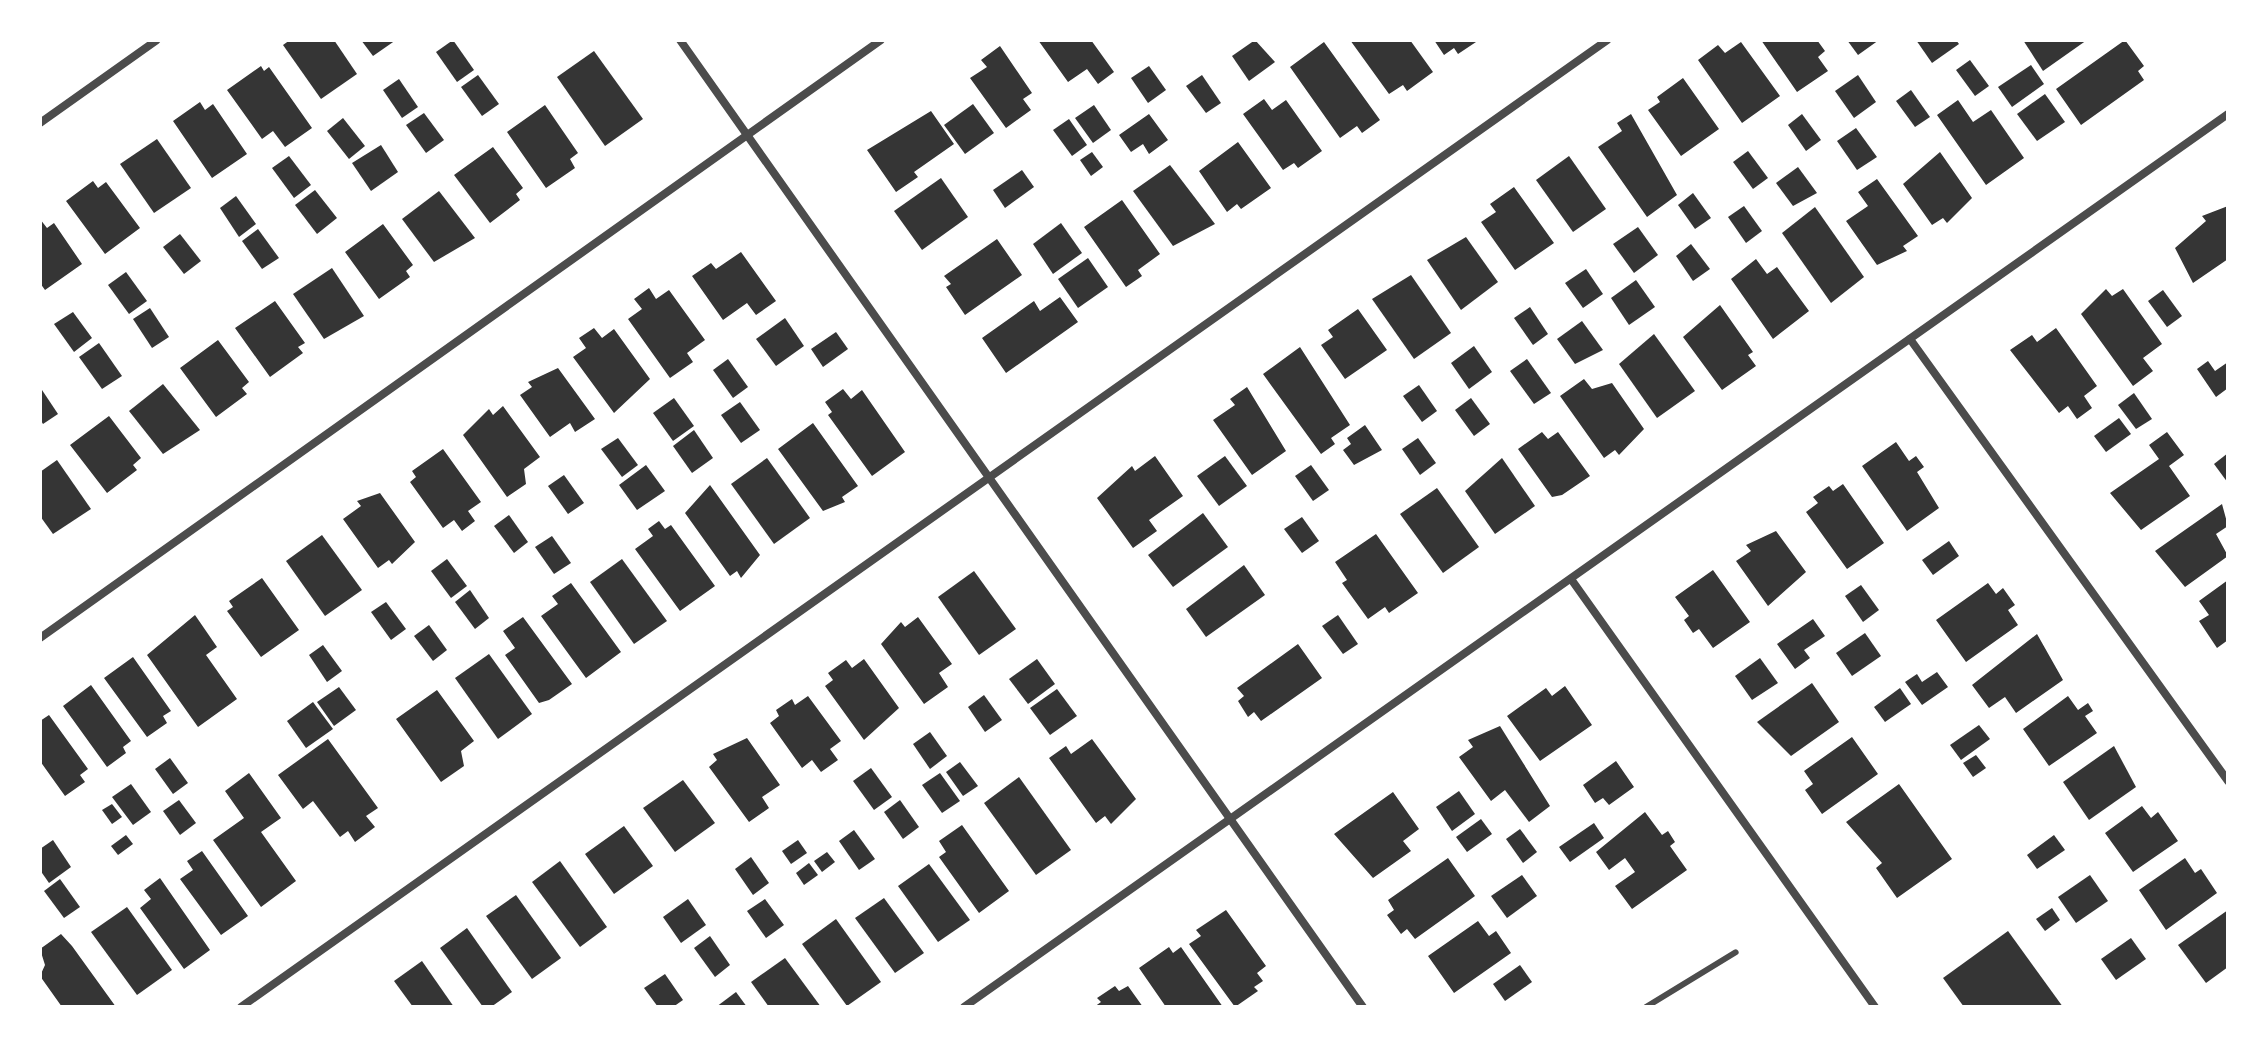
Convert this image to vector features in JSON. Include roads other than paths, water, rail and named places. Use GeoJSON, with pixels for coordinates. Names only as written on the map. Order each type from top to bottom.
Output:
{"type":"FeatureCollection","features":[{"type":"Feature","properties":{"kind":"street"},"geometry":{"type":"LineString","coordinates":[[40,123],[157,40]]}},
{"type":"Feature","properties":{"kind":"street"},"geometry":{"type":"LineString","coordinates":[[680,40],[1363,1007]]}},
{"type":"Feature","properties":{"kind":"street"},"geometry":{"type":"LineString","coordinates":[[40,638],[881,40]]}},
{"type":"Feature","properties":{"kind":"street"},"geometry":{"type":"LineString","coordinates":[[241,1007],[1607,40]]}},
{"type":"Feature","properties":{"kind":"street"},"geometry":{"type":"LineString","coordinates":[[964,1007],[2228,114]]}},
{"type":"Feature","properties":{"kind":"street"},"geometry":{"type":"LineString","coordinates":[[1910,339],[2228,781]]}},
{"type":"Feature","properties":{"kind":"street"},"geometry":{"type":"LineString","coordinates":[[1571,579],[1873,1006]]}},
{"type":"Feature","properties":{"kind":"lane"},"geometry":{"type":"LineString","coordinates":[[1646,1007],[1736,952]]}}]}
